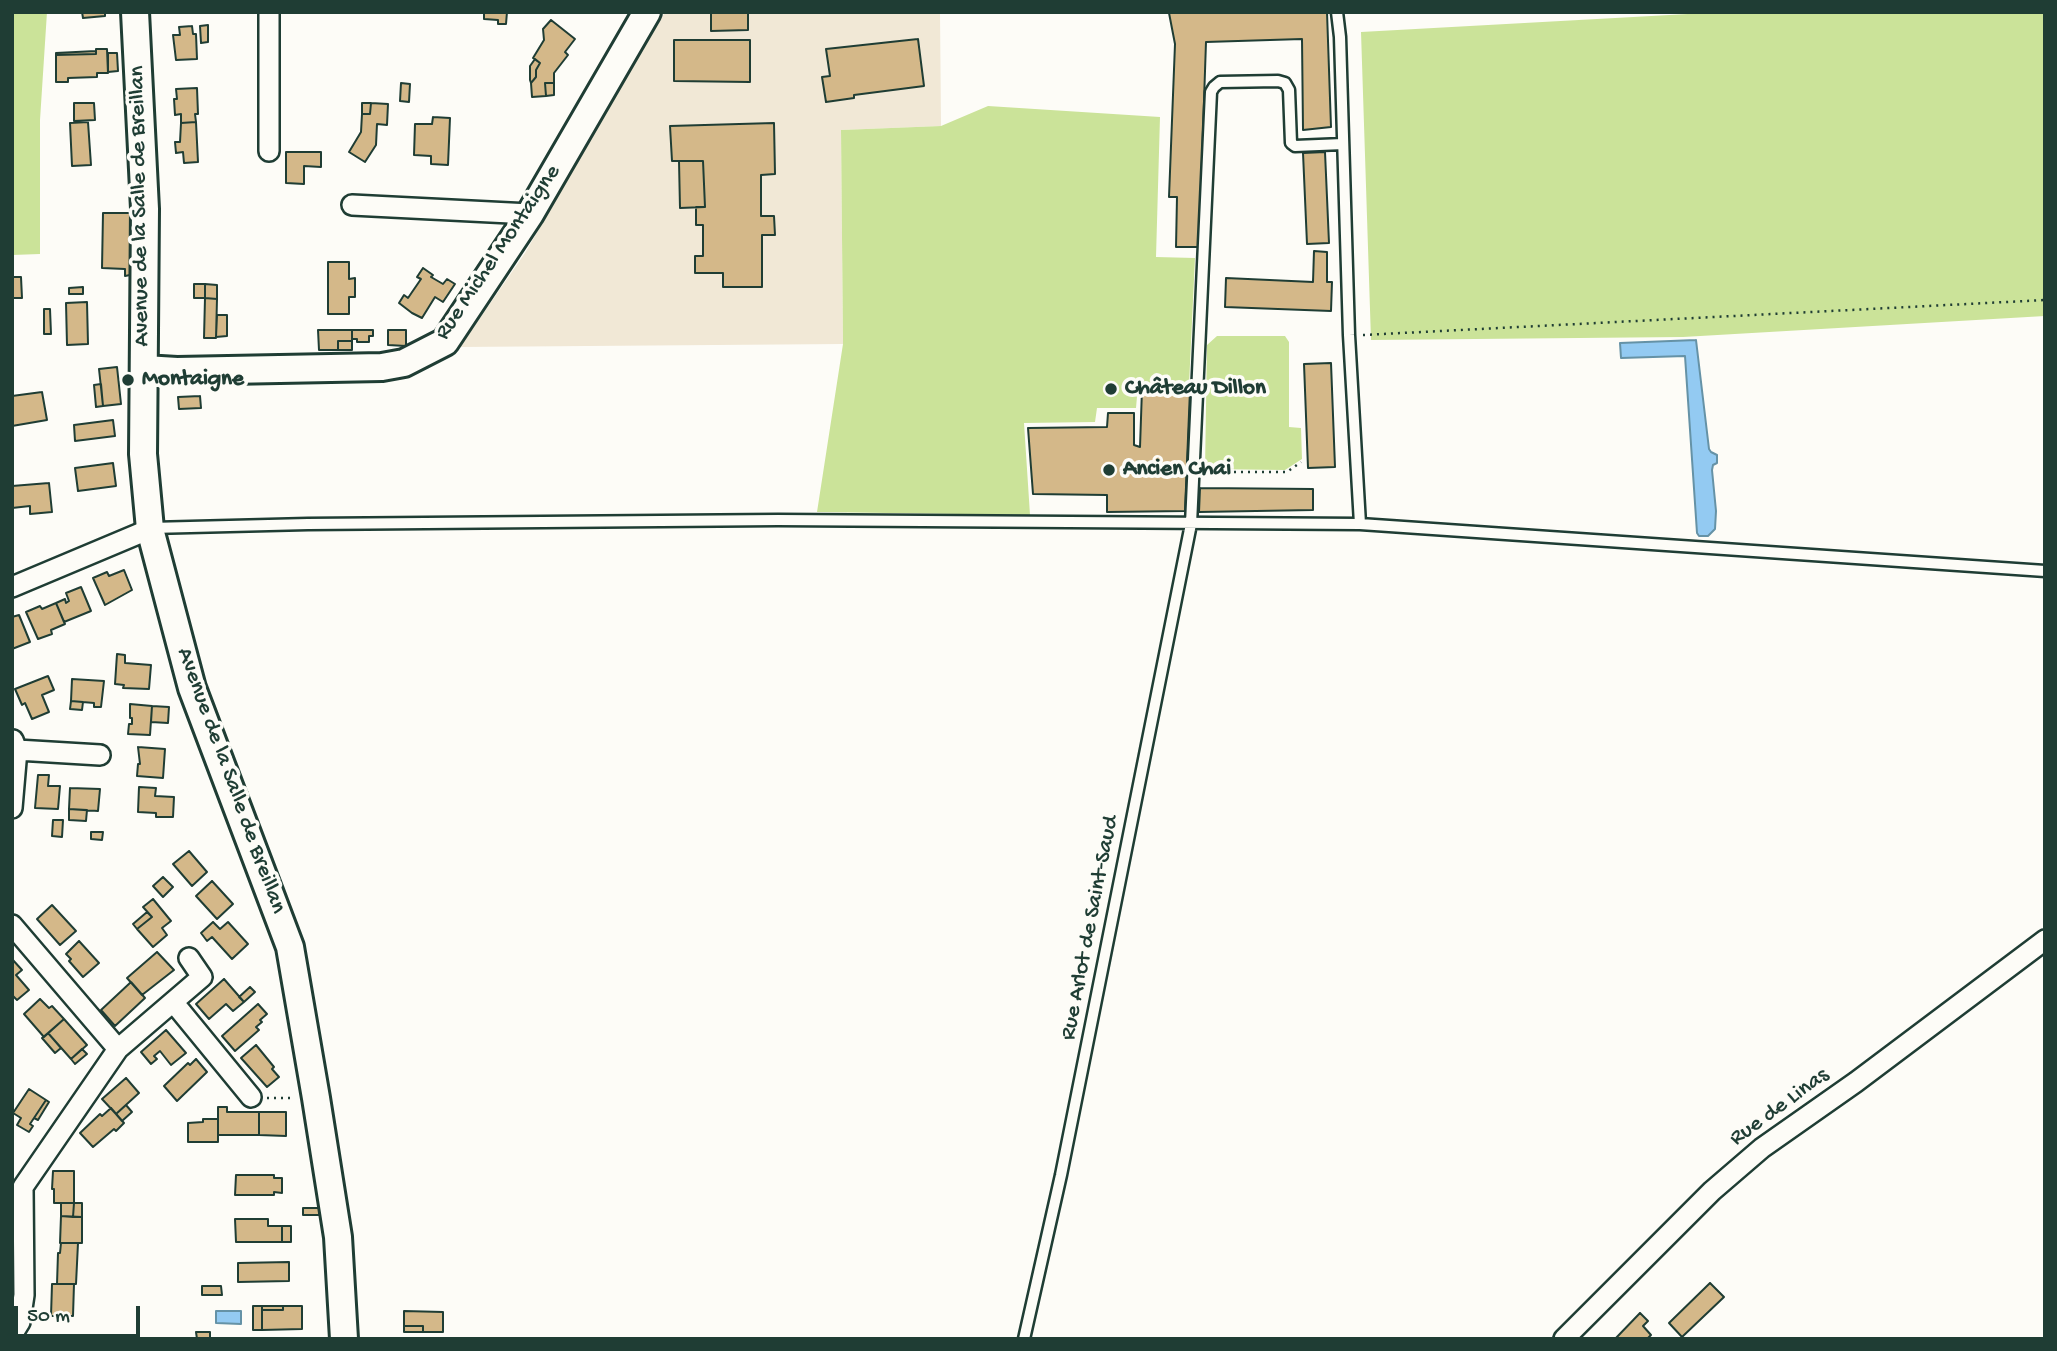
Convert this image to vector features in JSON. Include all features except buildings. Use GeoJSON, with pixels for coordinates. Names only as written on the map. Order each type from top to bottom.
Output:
{"type":"FeatureCollection","features":[{"type":"Feature","properties":{"kind":"street","name":"Avenue de la Salle de Breillan"},"geometry":{"type":"LineString","coordinates":[[135,12],[145,209],[143,454],[150,528],[192,688],[290,947],[338,1237],[344,1339]]}},
{"type":"Feature","properties":{"kind":"street"},"geometry":{"type":"LineString","coordinates":[[269,12],[269,151]]}},
{"type":"Feature","properties":{"kind":"street","name":"Rue Michel Montaigne"},"geometry":{"type":"LineString","coordinates":[[144,369],[177,371],[368,368],[404,363],[445,342],[530,214],[647,12]]}},
{"type":"Feature","properties":{"kind":"street"},"geometry":{"type":"LineString","coordinates":[[352,205],[530,214]]}},
{"type":"Feature","properties":{"kind":"street"},"geometry":{"type":"LineString","coordinates":[[12,587],[150,528]]}},
{"type":"Feature","properties":{"kind":"street"},"geometry":{"type":"LineString","coordinates":[[12,808],[14,745],[100,755]]}},
{"type":"Feature","properties":{"kind":"street"},"geometry":{"type":"LineString","coordinates":[[12,925],[118,1049]]}},
{"type":"Feature","properties":{"kind":"street","name":"Rue de Linas"},"geometry":{"type":"LineString","coordinates":[[1563,1339],[1693,1209],[1762,1148],[1856,1082],[2045,940]]}},
{"type":"Feature","properties":{"kind":"street"},"geometry":{"type":"LineString","coordinates":[[12,1335],[20,1322],[24,1295],[18,1187],[118,1049],[202,977],[189,958]]}},
{"type":"Feature","properties":{"kind":"street"},"geometry":{"type":"LineString","coordinates":[[174,1003],[251,1097]]}},
{"type":"Feature","properties":{"kind":"lane"},"geometry":{"type":"LineString","coordinates":[[1337,12],[1349,335],[1360,524]]}},
{"type":"Feature","properties":{"kind":"lane","name":"Rue Arlot de Saint-Saud"},"geometry":{"type":"LineString","coordinates":[[1024,1339],[1063,1162],[1191,524],[1211,92],[1220,82],[1285,83],[1289,90],[1291,143],[1296,146],[1343,144]]}},
{"type":"Feature","properties":{"kind":"lane"},"geometry":{"type":"LineString","coordinates":[[150,528],[778,520],[1360,524],[2045,571]]}},
{"type":"Feature","properties":{"kind":"path"},"geometry":{"type":"LineString","coordinates":[[1349,335],[2045,300]]}},
{"type":"Feature","properties":{"kind":"path"},"geometry":{"type":"LineString","coordinates":[[1194,472],[1287,472],[1301,462]]}},
{"type":"Feature","properties":{"kind":"path"},"geometry":{"type":"LineString","coordinates":[[251,1097],[316,1098]]}},
{"type":"Feature","properties":{"kind":"shaded area"},"geometry":{"type":"Polygon","coordinates":[[[665,12],[940,12],[941,126],[841,130],[843,344],[460,347],[525,253],[665,12]]]}},
{"type":"Feature","properties":{"kind":"green space"},"geometry":{"type":"Polygon","coordinates":[[[12,12],[47,12],[40,120],[40,254],[12,255],[12,12]]]}},
{"type":"Feature","properties":{"kind":"green space"},"geometry":{"type":"Polygon","coordinates":[[[1724,12],[2045,12],[2045,316],[1683,337],[1371,340],[1361,32],[1724,12]]]}},
{"type":"Feature","properties":{"kind":"green space"},"geometry":{"type":"Polygon","coordinates":[[[988,106],[1160,117],[1156,257],[1195,258],[1189,385],[1138,385],[1136,408],[1097,408],[1095,422],[1024,423],[1030,515],[817,512],[843,344],[841,130],[941,126],[988,106]]]}},
{"type":"Feature","properties":{"kind":"green space"},"geometry":{"type":"Polygon","coordinates":[[[1217,336],[1285,336],[1289,342],[1289,427],[1301,428],[1302,459],[1285,470],[1205,469],[1207,345],[1217,336]]]}},
{"type":"Feature","properties":{"kind":"water"},"geometry":{"type":"Polygon","coordinates":[[[1696,340],[1709,449],[1717,455],[1717,463],[1712,470],[1715,529],[1708,536],[1699,536],[1697,533],[1685,356],[1621,358],[1620,343],[1696,340]]]}},
{"type":"Feature","properties":{"kind":"water"},"geometry":{"type":"Polygon","coordinates":[[[216,1311],[241,1311],[241,1324],[216,1323],[216,1311]]]}},
{"type":"Feature","properties":{"kind":"place","name":"Montaigne"},"geometry":{"type":"Point","coordinates":[128,380]}},
{"type":"Feature","properties":{"kind":"place","name":"Château Dillon"},"geometry":{"type":"Point","coordinates":[1111,389]}},
{"type":"Feature","properties":{"kind":"place","name":"Ancien Chai"},"geometry":{"type":"Point","coordinates":[1109,470]}}]}
